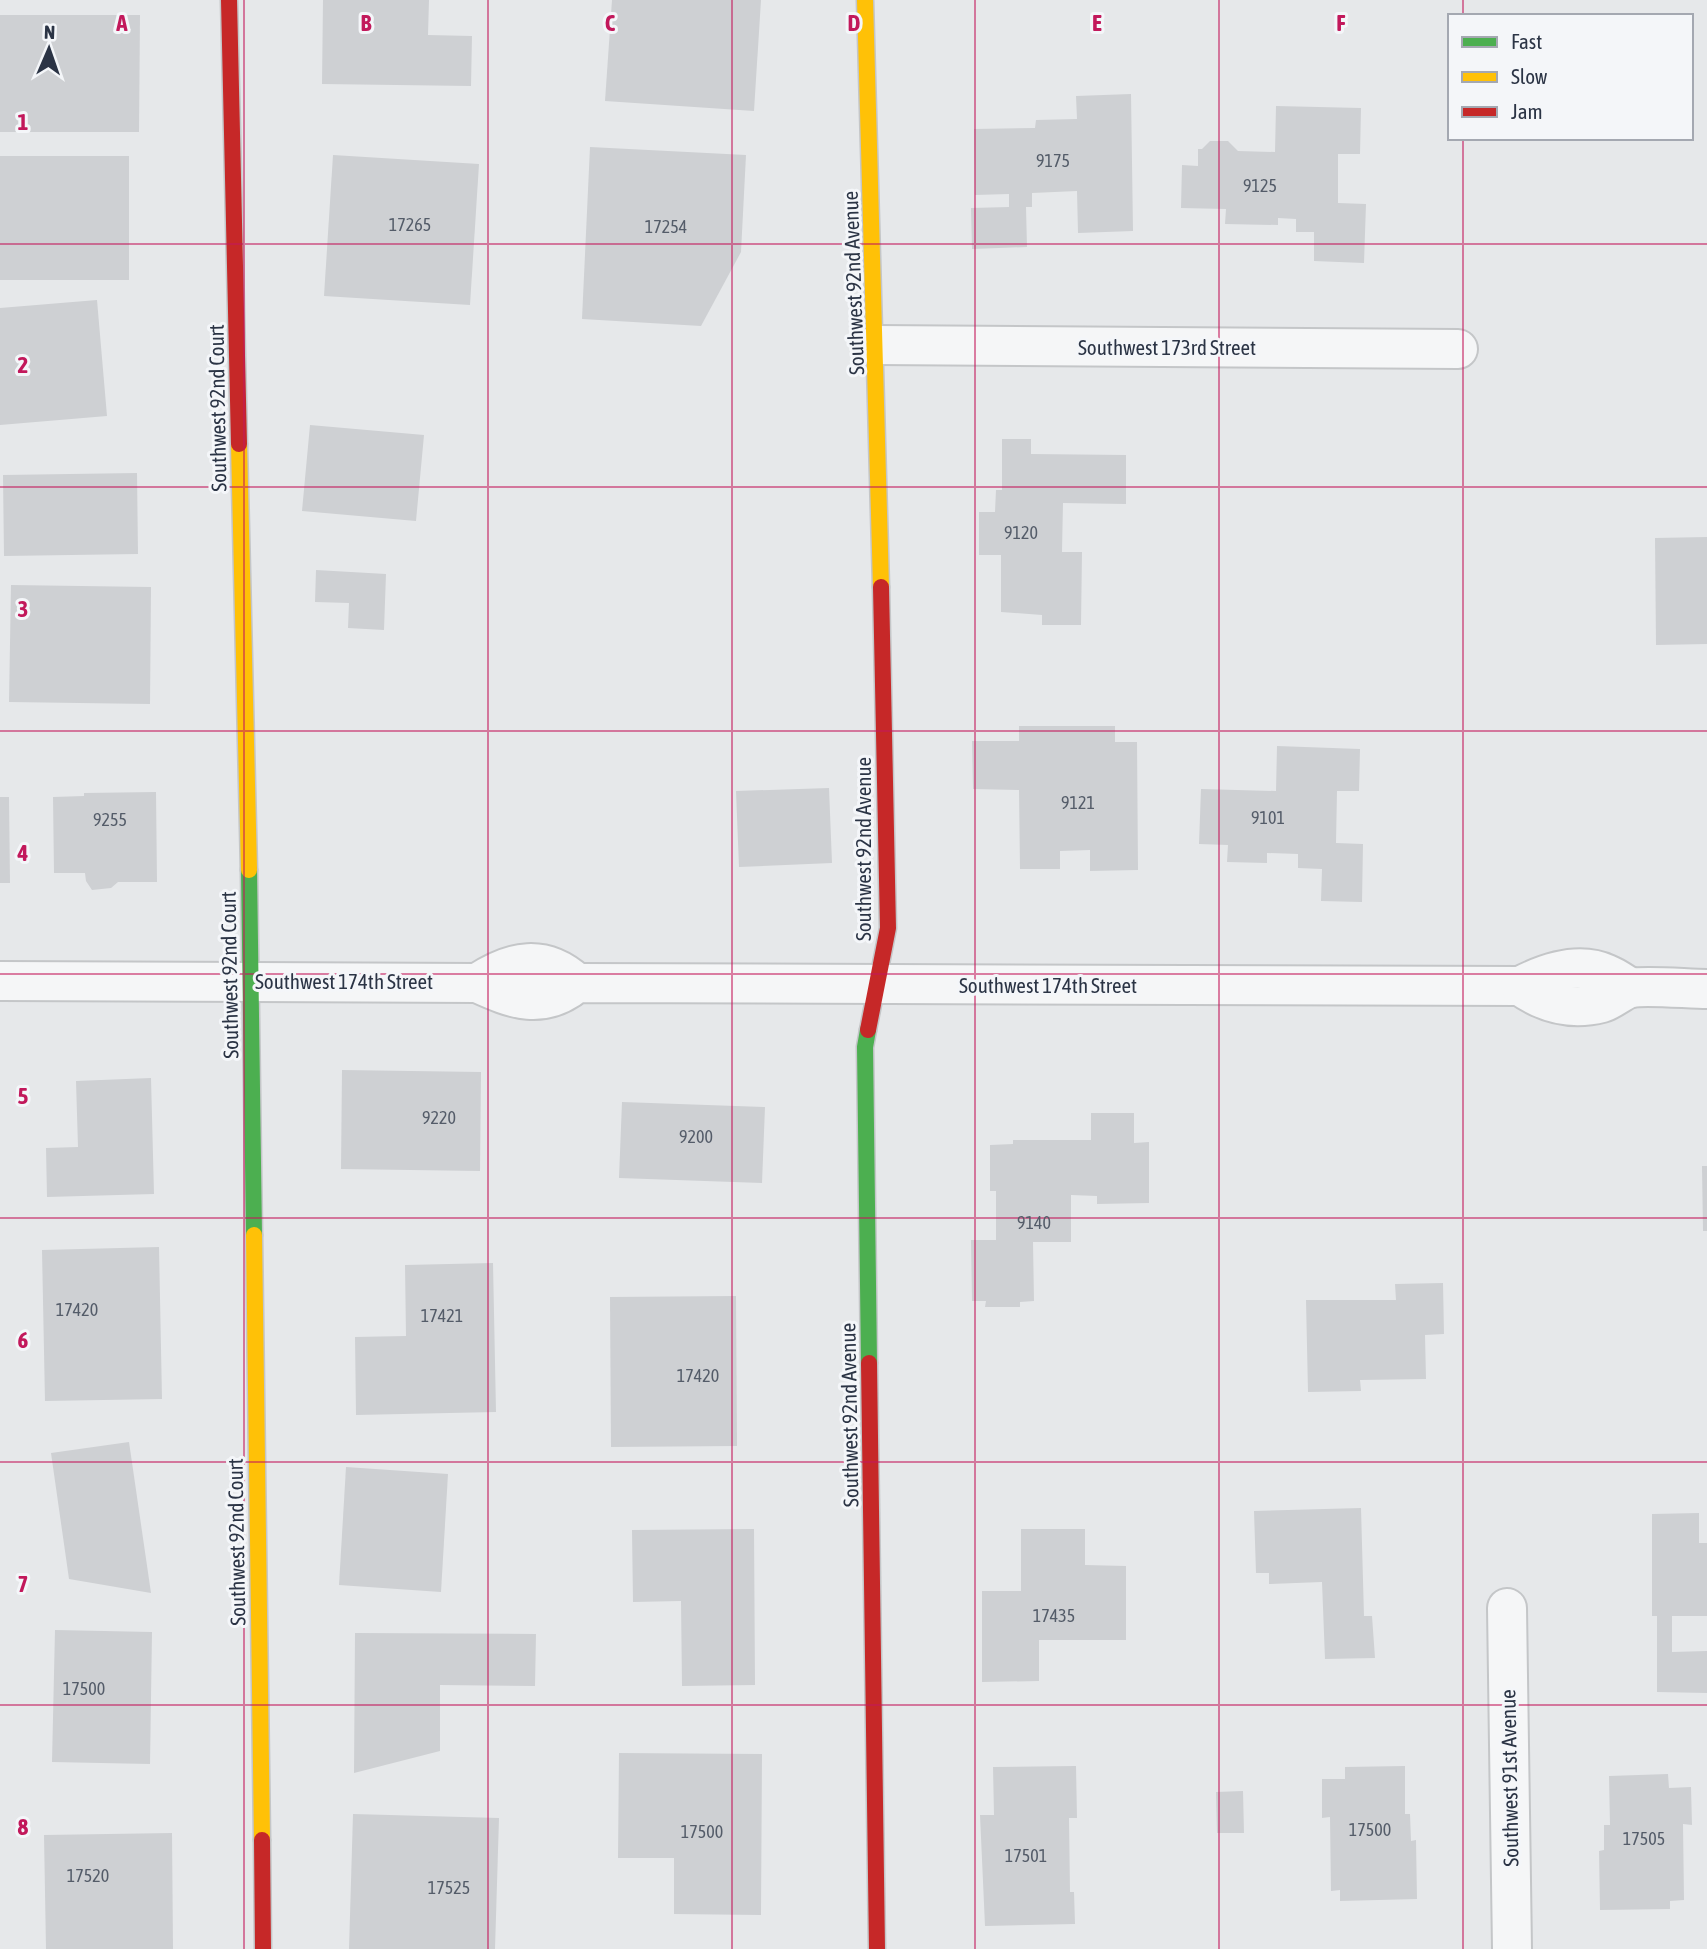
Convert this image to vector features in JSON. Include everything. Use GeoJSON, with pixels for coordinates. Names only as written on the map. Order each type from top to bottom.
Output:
{"type":"FeatureCollection","features":[{"type":"Feature","properties":{"kind":"street","name":"Southwest 92nd Court"},"geometry":{"type":"LineString","coordinates":[[229,0],[250,981],[263,1949]]}},
{"type":"Feature","properties":{"kind":"street","name":"Southwest 92nd Avenue"},"geometry":{"type":"LineString","coordinates":[[865,0],[876,345],[888,928],[865,1047],[877,1949]]}},
{"type":"Feature","properties":{"kind":"street","name":"Southwest 173rd Street"},"geometry":{"type":"LineString","coordinates":[[876,345],[1458,349]]}},
{"type":"Feature","properties":{"kind":"street","name":"Southwest 174th Street"},"geometry":{"type":"LineString","coordinates":[[0,981],[477,982],[509,996],[547,1000],[563,994],[577,983],[1520,986],[1559,970],[1581,969],[1605,972],[1631,988],[1707,989]]}},
{"type":"Feature","properties":{"kind":"street","name":"Southwest 91st Avenue"},"geometry":{"type":"LineString","coordinates":[[1507,1608],[1512,1949]]}},
{"type":"Feature","properties":{"kind":"building"},"geometry":{"type":"Polygon","coordinates":[[[323,0],[429,0],[428,35],[472,36],[471,86],[322,84],[323,0]]]}},
{"type":"Feature","properties":{"kind":"building"},"geometry":{"type":"Polygon","coordinates":[[[612,0],[761,0],[754,111],[605,101],[612,0]]]}},
{"type":"Feature","properties":{"kind":"building"},"geometry":{"type":"Polygon","coordinates":[[[0,15],[140,15],[139,132],[0,132],[0,15]]]}},
{"type":"Feature","properties":{"kind":"building"},"geometry":{"type":"Polygon","coordinates":[[[1131,94],[1133,231],[1078,233],[1077,191],[1032,193],[1032,207],[1026,207],[1027,247],[972,249],[971,208],[1009,207],[1009,194],[975,195],[974,129],[1035,128],[1036,120],[1077,119],[1076,96],[1131,94]]]}},
{"type":"Feature","properties":{"kind":"building"},"geometry":{"type":"Polygon","coordinates":[[[1276,106],[1361,108],[1360,154],[1338,154],[1338,203],[1366,204],[1364,263],[1314,261],[1314,232],[1296,232],[1296,219],[1278,218],[1278,225],[1225,224],[1226,209],[1181,208],[1182,165],[1198,166],[1198,149],[1202,149],[1210,141],[1228,141],[1238,151],[1275,152],[1276,106]]]}},
{"type":"Feature","properties":{"kind":"building"},"geometry":{"type":"Polygon","coordinates":[[[590,147],[746,155],[741,252],[701,326],[582,319],[590,147]]]}},
{"type":"Feature","properties":{"kind":"building"},"geometry":{"type":"Polygon","coordinates":[[[333,155],[479,164],[470,305],[324,296],[333,155]]]}},
{"type":"Feature","properties":{"kind":"building"},"geometry":{"type":"Polygon","coordinates":[[[0,156],[129,156],[129,280],[0,280],[0,156]]]}},
{"type":"Feature","properties":{"kind":"building"},"geometry":{"type":"Polygon","coordinates":[[[97,300],[107,416],[0,425],[0,308],[97,300]]]}},
{"type":"Feature","properties":{"kind":"building"},"geometry":{"type":"Polygon","coordinates":[[[310,425],[424,435],[416,521],[302,511],[310,425]]]}},
{"type":"Feature","properties":{"kind":"building"},"geometry":{"type":"Polygon","coordinates":[[[1002,439],[1031,439],[1031,454],[1126,455],[1126,504],[1063,503],[1062,552],[1082,552],[1081,625],[1042,625],[1042,615],[1001,612],[1001,555],[979,555],[979,512],[995,512],[996,490],[1002,490],[1002,439]]]}},
{"type":"Feature","properties":{"kind":"building"},"geometry":{"type":"Polygon","coordinates":[[[137,473],[138,554],[4,556],[3,475],[137,473]]]}},
{"type":"Feature","properties":{"kind":"building"},"geometry":{"type":"Polygon","coordinates":[[[1707,537],[1707,644],[1656,645],[1655,538],[1707,537]]]}},
{"type":"Feature","properties":{"kind":"building"},"geometry":{"type":"Polygon","coordinates":[[[316,570],[386,574],[384,630],[348,628],[349,603],[315,602],[316,570]]]}},
{"type":"Feature","properties":{"kind":"building"},"geometry":{"type":"Polygon","coordinates":[[[11,585],[151,587],[150,704],[9,702],[11,585]]]}},
{"type":"Feature","properties":{"kind":"building"},"geometry":{"type":"Polygon","coordinates":[[[1019,726],[1115,726],[1115,742],[1137,742],[1138,870],[1090,871],[1090,850],[1060,851],[1060,869],[1020,869],[1019,790],[973,789],[972,741],[1019,741],[1019,726]]]}},
{"type":"Feature","properties":{"kind":"building"},"geometry":{"type":"Polygon","coordinates":[[[1277,746],[1360,749],[1359,791],[1337,791],[1336,843],[1363,844],[1362,902],[1321,901],[1322,869],[1298,868],[1298,854],[1267,853],[1267,863],[1227,862],[1228,845],[1199,844],[1201,789],[1276,791],[1277,746]]]}},
{"type":"Feature","properties":{"kind":"building"},"geometry":{"type":"Polygon","coordinates":[[[829,788],[832,863],[739,867],[736,791],[829,788]]]}},
{"type":"Feature","properties":{"kind":"building"},"geometry":{"type":"Polygon","coordinates":[[[156,792],[157,882],[118,882],[111,888],[92,890],[86,881],[85,873],[54,873],[53,797],[84,796],[84,793],[156,792]]]}},
{"type":"Feature","properties":{"kind":"building"},"geometry":{"type":"Polygon","coordinates":[[[0,797],[9,797],[10,883],[0,883],[0,797]]]}},
{"type":"Feature","properties":{"kind":"building"},"geometry":{"type":"Polygon","coordinates":[[[342,1070],[481,1072],[480,1171],[341,1169],[342,1070]]]}},
{"type":"Feature","properties":{"kind":"building"},"geometry":{"type":"Polygon","coordinates":[[[151,1078],[154,1194],[47,1197],[46,1148],[78,1147],[76,1081],[151,1078]]]}},
{"type":"Feature","properties":{"kind":"building"},"geometry":{"type":"Polygon","coordinates":[[[622,1102],[765,1107],[762,1183],[619,1178],[622,1102]]]}},
{"type":"Feature","properties":{"kind":"building"},"geometry":{"type":"Polygon","coordinates":[[[1091,1113],[1134,1113],[1134,1143],[1149,1142],[1149,1203],[1097,1204],[1097,1196],[1071,1195],[1071,1242],[1033,1242],[1034,1301],[1020,1302],[1020,1307],[985,1307],[986,1301],[972,1301],[971,1240],[996,1240],[996,1191],[990,1191],[990,1145],[1013,1144],[1013,1140],[1091,1140],[1091,1113]]]}},
{"type":"Feature","properties":{"kind":"building"},"geometry":{"type":"Polygon","coordinates":[[[1702,1166],[1707,1166],[1707,1231],[1703,1231],[1702,1166]]]}},
{"type":"Feature","properties":{"kind":"building"},"geometry":{"type":"Polygon","coordinates":[[[159,1247],[162,1399],[45,1401],[42,1250],[159,1247]]]}},
{"type":"Feature","properties":{"kind":"building"},"geometry":{"type":"Polygon","coordinates":[[[493,1263],[496,1412],[356,1415],[355,1337],[406,1336],[405,1265],[493,1263]]]}},
{"type":"Feature","properties":{"kind":"building"},"geometry":{"type":"Polygon","coordinates":[[[1443,1283],[1444,1334],[1425,1335],[1426,1379],[1360,1380],[1361,1391],[1308,1392],[1306,1300],[1396,1300],[1395,1284],[1443,1283]]]}},
{"type":"Feature","properties":{"kind":"building"},"geometry":{"type":"Polygon","coordinates":[[[736,1296],[737,1446],[611,1447],[610,1297],[736,1296]]]}},
{"type":"Feature","properties":{"kind":"building"},"geometry":{"type":"Polygon","coordinates":[[[129,1442],[151,1593],[69,1579],[51,1453],[129,1442]]]}},
{"type":"Feature","properties":{"kind":"building"},"geometry":{"type":"Polygon","coordinates":[[[346,1467],[448,1474],[441,1592],[339,1585],[346,1467]]]}},
{"type":"Feature","properties":{"kind":"building"},"geometry":{"type":"Polygon","coordinates":[[[1361,1508],[1364,1616],[1372,1616],[1375,1658],[1325,1659],[1322,1582],[1269,1584],[1269,1573],[1256,1573],[1254,1511],[1361,1508]]]}},
{"type":"Feature","properties":{"kind":"building"},"geometry":{"type":"Polygon","coordinates":[[[1699,1513],[1699,1543],[1707,1543],[1707,1616],[1672,1616],[1672,1652],[1707,1651],[1707,1693],[1657,1692],[1657,1616],[1652,1616],[1652,1514],[1699,1513]]]}},
{"type":"Feature","properties":{"kind":"building"},"geometry":{"type":"Polygon","coordinates":[[[754,1529],[755,1685],[682,1686],[681,1601],[633,1602],[632,1530],[754,1529]]]}},
{"type":"Feature","properties":{"kind":"building"},"geometry":{"type":"Polygon","coordinates":[[[1021,1529],[1085,1529],[1085,1565],[1126,1566],[1126,1640],[1039,1640],[1039,1681],[982,1682],[982,1591],[1021,1591],[1021,1529]]]}},
{"type":"Feature","properties":{"kind":"building"},"geometry":{"type":"Polygon","coordinates":[[[55,1630],[152,1632],[150,1764],[52,1762],[55,1630]]]}},
{"type":"Feature","properties":{"kind":"building"},"geometry":{"type":"Polygon","coordinates":[[[355,1633],[536,1634],[535,1686],[440,1685],[440,1751],[354,1773],[355,1633]]]}},
{"type":"Feature","properties":{"kind":"building"},"geometry":{"type":"Polygon","coordinates":[[[619,1753],[762,1754],[761,1915],[674,1914],[674,1858],[618,1858],[619,1753]]]}},
{"type":"Feature","properties":{"kind":"building"},"geometry":{"type":"Polygon","coordinates":[[[1076,1766],[1077,1818],[1069,1818],[1070,1892],[1074,1892],[1075,1924],[985,1926],[980,1815],[994,1815],[993,1767],[1076,1766]]]}},
{"type":"Feature","properties":{"kind":"building"},"geometry":{"type":"Polygon","coordinates":[[[1405,1766],[1405,1814],[1410,1814],[1411,1841],[1416,1840],[1417,1899],[1340,1901],[1340,1890],[1331,1891],[1330,1817],[1322,1818],[1322,1779],[1345,1779],[1345,1767],[1405,1766]]]}},
{"type":"Feature","properties":{"kind":"building"},"geometry":{"type":"Polygon","coordinates":[[[1668,1774],[1669,1788],[1691,1787],[1692,1825],[1683,1824],[1684,1900],[1670,1901],[1670,1909],[1600,1910],[1599,1851],[1604,1850],[1604,1825],[1610,1825],[1609,1776],[1668,1774]]]}},
{"type":"Feature","properties":{"kind":"building"},"geometry":{"type":"Polygon","coordinates":[[[1243,1791],[1244,1833],[1217,1833],[1216,1792],[1243,1791]]]}},
{"type":"Feature","properties":{"kind":"building"},"geometry":{"type":"Polygon","coordinates":[[[353,1814],[499,1818],[495,1949],[349,1949],[353,1814]]]}},
{"type":"Feature","properties":{"kind":"building"},"geometry":{"type":"Polygon","coordinates":[[[172,1833],[173,1949],[46,1949],[44,1835],[172,1833]]]}},
{"type":"Feature","properties":{"kind":"traffic: fast"},"geometry":{"type":"LineString","coordinates":[[249,870],[254,1235]]}},
{"type":"Feature","properties":{"kind":"traffic: fast"},"geometry":{"type":"LineString","coordinates":[[868,1030],[865,1047],[869,1363]]}},
{"type":"Feature","properties":{"kind":"traffic: slow"},"geometry":{"type":"LineString","coordinates":[[865,0],[881,587]]}},
{"type":"Feature","properties":{"kind":"traffic: slow"},"geometry":{"type":"LineString","coordinates":[[239,444],[249,870]]}},
{"type":"Feature","properties":{"kind":"traffic: slow"},"geometry":{"type":"LineString","coordinates":[[254,1235],[262,1840]]}},
{"type":"Feature","properties":{"kind":"traffic: jam"},"geometry":{"type":"LineString","coordinates":[[229,0],[239,444]]}},
{"type":"Feature","properties":{"kind":"traffic: jam"},"geometry":{"type":"LineString","coordinates":[[868,1030],[888,928],[881,587]]}},
{"type":"Feature","properties":{"kind":"traffic: jam"},"geometry":{"type":"LineString","coordinates":[[869,1363],[877,1949]]}},
{"type":"Feature","properties":{"kind":"traffic: jam"},"geometry":{"type":"LineString","coordinates":[[262,1840],[263,1949]]}}]}
